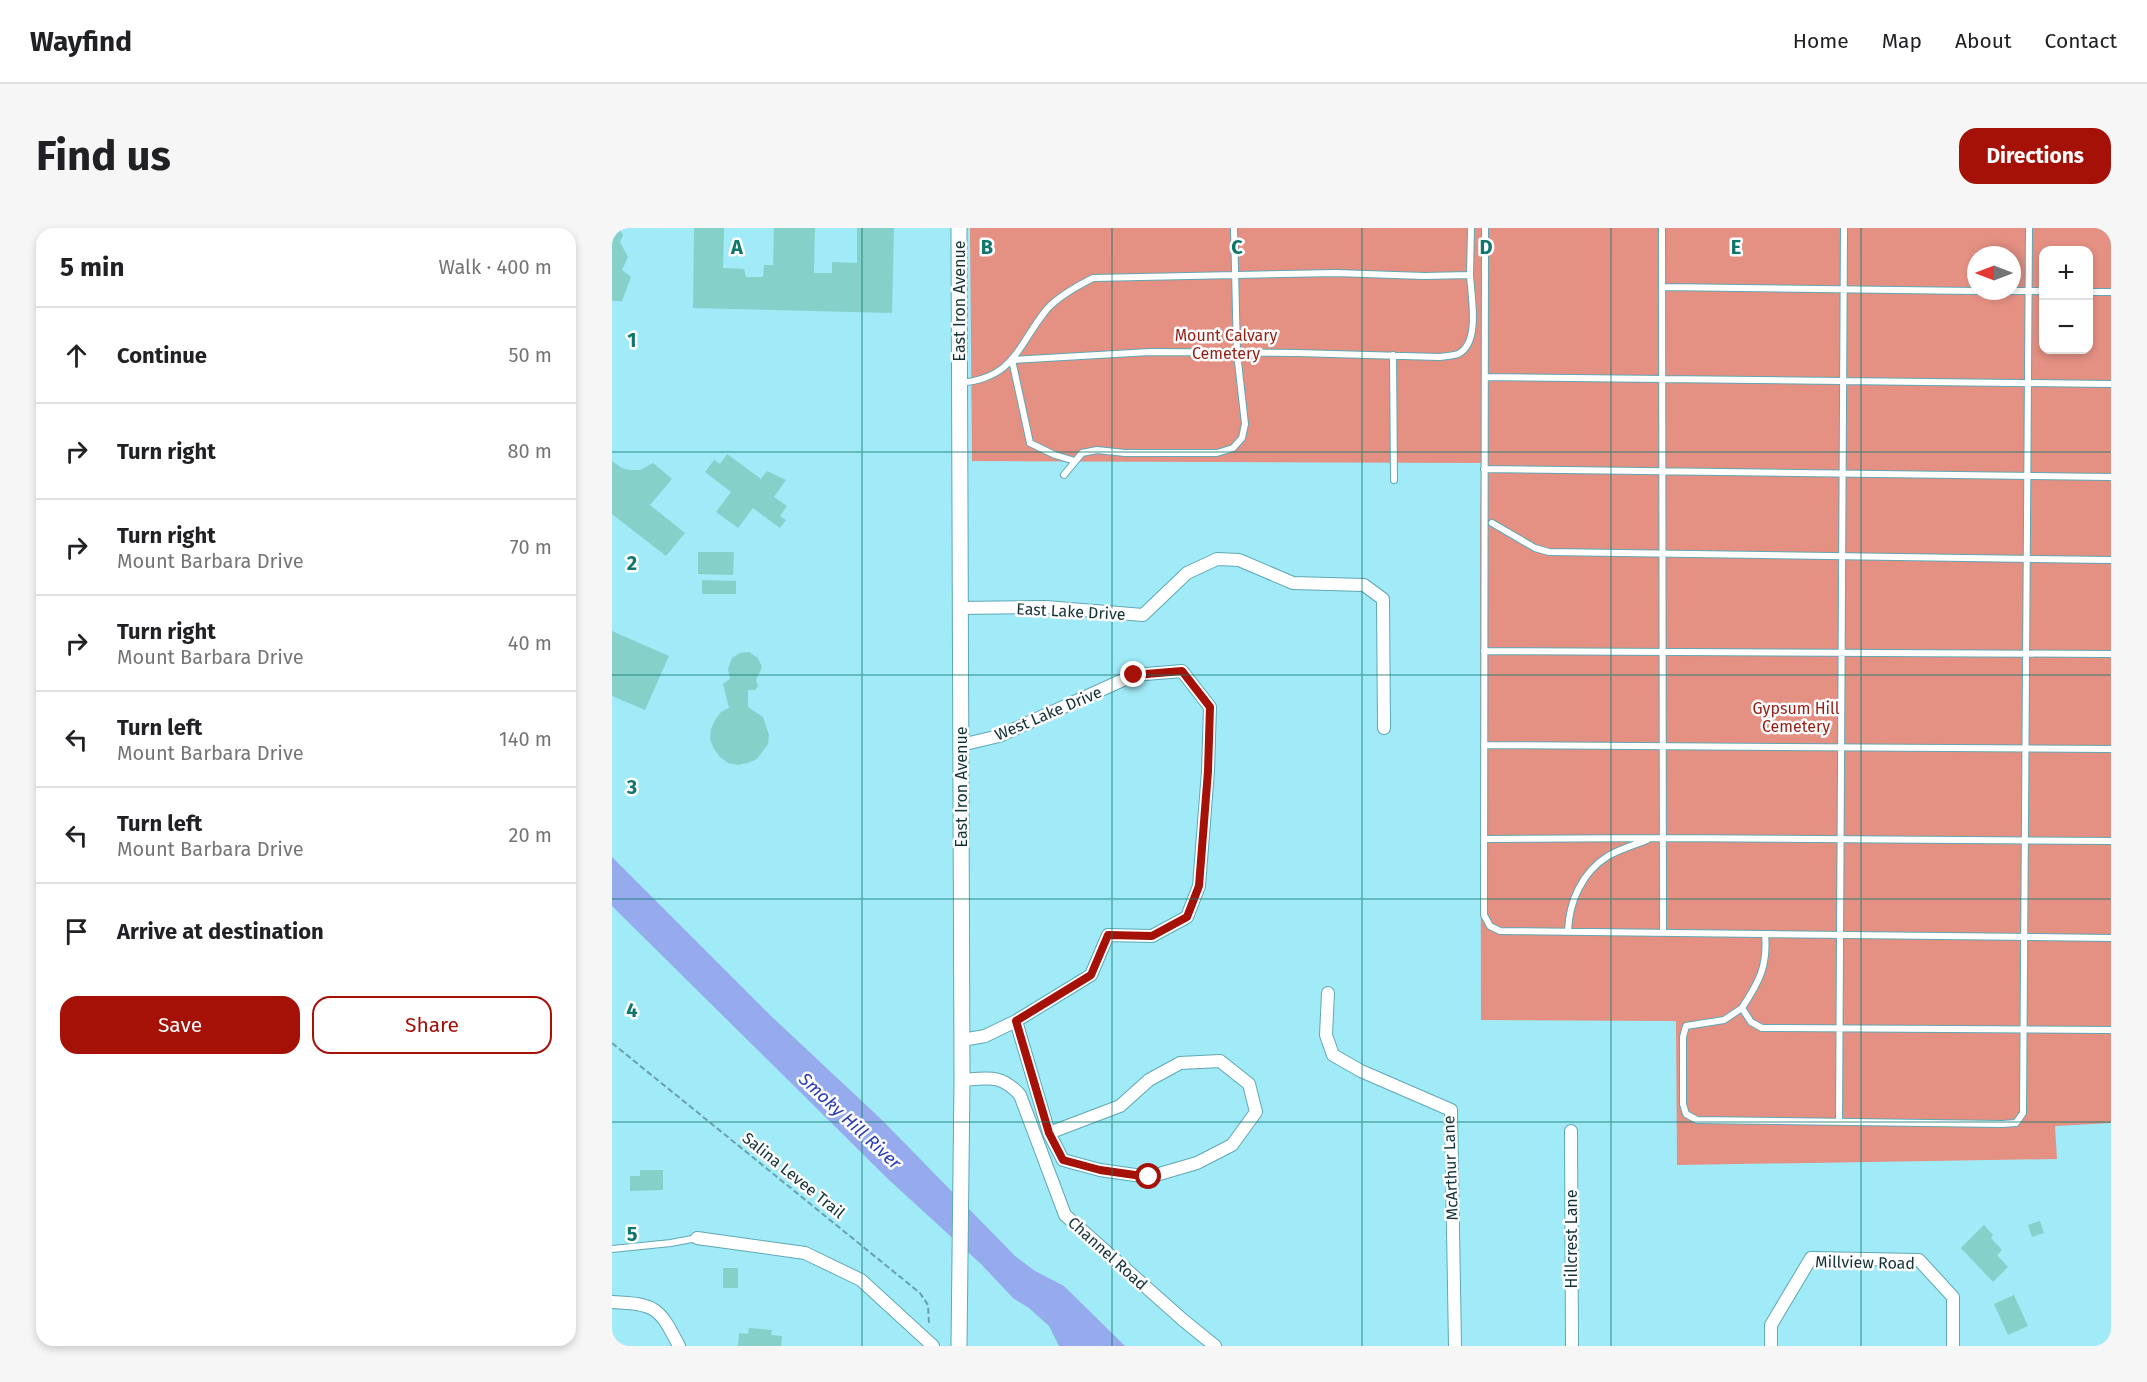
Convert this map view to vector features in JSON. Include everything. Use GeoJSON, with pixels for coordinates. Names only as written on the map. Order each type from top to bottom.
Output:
{"type":"FeatureCollection","features":[{"type":"Feature","properties":{"kind":"street","name":"East Iron Avenue"},"geometry":{"type":"LineString","coordinates":[[959,228],[962,1040],[959,1346]]}},
{"type":"Feature","properties":{"kind":"street","name":"East Lake Drive"},"geometry":{"type":"LineString","coordinates":[[960,608],[1046,607],[1143,615],[1187,573],[1217,559],[1239,560],[1293,583],[1364,585],[1383,599],[1384,728]]}},
{"type":"Feature","properties":{"kind":"street","name":"West Lake Drive"},"geometry":{"type":"LineString","coordinates":[[961,745],[999,736],[1134,675],[1182,671],[1210,707],[1208,771],[1199,886],[1187,917],[1152,936],[1108,935],[1091,975],[1016,1021]]}},
{"type":"Feature","properties":{"kind":"street","name":"McArthur Lane"},"geometry":{"type":"LineString","coordinates":[[1328,993],[1326,1035],[1333,1055],[1361,1071],[1451,1110],[1455,1346]]}},
{"type":"Feature","properties":{"kind":"street"},"geometry":{"type":"LineString","coordinates":[[962,1040],[986,1036],[1016,1021],[1049,1133],[1063,1160],[1100,1170],[1149,1177],[1197,1164],[1232,1145],[1256,1112],[1249,1084],[1220,1061],[1180,1063],[1149,1080],[1120,1106],[1049,1133]]}},
{"type":"Feature","properties":{"kind":"street","name":"Channel Road"},"geometry":{"type":"LineString","coordinates":[[962,1080],[998,1078],[1011,1084],[1020,1095],[1065,1215],[1215,1346]]}},
{"type":"Feature","properties":{"kind":"street","name":"Hillcrest Lane"},"geometry":{"type":"LineString","coordinates":[[1571,1131],[1572,1346]]}},
{"type":"Feature","properties":{"kind":"street"},"geometry":{"type":"LineString","coordinates":[[697,1238],[805,1253],[861,1280],[931,1344]]}},
{"type":"Feature","properties":{"kind":"street","name":"Millview Road"},"geometry":{"type":"LineString","coordinates":[[1771,1346],[1771,1325],[1810,1258],[1919,1260],[1953,1297],[1953,1346]]}},
{"type":"Feature","properties":{"kind":"street"},"geometry":{"type":"LineString","coordinates":[[612,1302],[641,1303],[652,1307],[667,1323],[679,1346]]}},
{"type":"Feature","properties":{"kind":"lane"},"geometry":{"type":"LineString","coordinates":[[1064,475],[1082,453],[1098,450],[1125,453],[1217,453],[1233,448],[1242,438],[1245,424],[1237,352],[1234,228]]}},
{"type":"Feature","properties":{"kind":"lane"},"geometry":{"type":"LineString","coordinates":[[1012,360],[1150,352],[1439,357],[1458,354],[1468,346],[1473,333],[1470,275],[1471,228]]}},
{"type":"Feature","properties":{"kind":"lane"},"geometry":{"type":"LineString","coordinates":[[1485,228],[1484,915],[1490,926],[1500,931],[2111,938]]}},
{"type":"Feature","properties":{"kind":"lane"},"geometry":{"type":"LineString","coordinates":[[1662,228],[1663,933]]}},
{"type":"Feature","properties":{"kind":"lane"},"geometry":{"type":"LineString","coordinates":[[1839,1122],[1844,228]]}},
{"type":"Feature","properties":{"kind":"lane"},"geometry":{"type":"LineString","coordinates":[[1765,934],[1767,952],[1765,964],[1757,985],[1742,1008],[1724,1020],[1686,1026],[1683,1037],[1683,1104],[1686,1114],[1697,1120],[1711,1121],[2016,1123],[2023,1113],[2030,228]]}},
{"type":"Feature","properties":{"kind":"lane"},"geometry":{"type":"LineString","coordinates":[[959,383],[979,381],[996,374],[1012,360],[1049,308],[1076,287],[1093,278],[1336,273],[1470,275]]}},
{"type":"Feature","properties":{"kind":"lane"},"geometry":{"type":"LineString","coordinates":[[1662,287],[1967,291]]}},
{"type":"Feature","properties":{"kind":"lane"},"geometry":{"type":"LineString","coordinates":[[2021,291],[2039,291]]}},
{"type":"Feature","properties":{"kind":"lane"},"geometry":{"type":"LineString","coordinates":[[2093,292],[2111,292]]}},
{"type":"Feature","properties":{"kind":"lane"},"geometry":{"type":"LineString","coordinates":[[1393,356],[1394,480]]}},
{"type":"Feature","properties":{"kind":"lane"},"geometry":{"type":"LineString","coordinates":[[1012,360],[1030,443],[1055,455],[1075,461]]}},
{"type":"Feature","properties":{"kind":"lane"},"geometry":{"type":"LineString","coordinates":[[1485,377],[2111,384]]}},
{"type":"Feature","properties":{"kind":"lane"},"geometry":{"type":"LineString","coordinates":[[1485,469],[2111,477]]}},
{"type":"Feature","properties":{"kind":"lane"},"geometry":{"type":"LineString","coordinates":[[1492,524],[1535,548],[1549,552],[2111,560]]}},
{"type":"Feature","properties":{"kind":"lane"},"geometry":{"type":"LineString","coordinates":[[1484,651],[2111,654]]}},
{"type":"Feature","properties":{"kind":"lane"},"geometry":{"type":"LineString","coordinates":[[1484,745],[2111,749]]}},
{"type":"Feature","properties":{"kind":"lane"},"geometry":{"type":"LineString","coordinates":[[1568,931],[1568,916],[1575,896],[1589,873],[1607,857],[1651,838]]}},
{"type":"Feature","properties":{"kind":"lane"},"geometry":{"type":"LineString","coordinates":[[1484,839],[2111,841]]}},
{"type":"Feature","properties":{"kind":"lane"},"geometry":{"type":"LineString","coordinates":[[1742,1008],[1751,1022],[1762,1028],[2111,1030]]}},
{"type":"Feature","properties":{"kind":"lane"},"geometry":{"type":"LineString","coordinates":[[612,1249],[697,1238]]}},
{"type":"Feature","properties":{"kind":"path","name":"Salina Levee Trail"},"geometry":{"type":"LineString","coordinates":[[612,1043],[920,1293],[928,1305],[931,1344]]}},
{"type":"Feature","properties":{"kind":"green space","name":"Gypsum Hill Cemetery"},"geometry":{"type":"Polygon","coordinates":[[[970,228],[2111,228],[2111,1123],[2055,1126],[2057,1159],[1677,1165],[1676,1021],[1481,1020],[1481,463],[972,461],[970,228]]]}},
{"type":"Feature","properties":{"kind":"water","name":"Smoky Hill River"},"geometry":{"type":"Polygon","coordinates":[[[612,857],[770,1015],[882,1120],[1015,1256],[1035,1271],[1064,1286],[1125,1346],[1059,1346],[1049,1326],[1029,1308],[1013,1298],[982,1265],[888,1179],[612,906],[612,857]]]}},
{"type":"Feature","properties":{"kind":"building"},"geometry":{"type":"Polygon","coordinates":[[[612,228],[619,228],[623,235],[620,242],[628,257],[622,270],[631,277],[622,301],[612,301],[612,228]]]}},
{"type":"Feature","properties":{"kind":"building"},"geometry":{"type":"Polygon","coordinates":[[[694,228],[724,228],[723,268],[744,269],[746,277],[763,277],[764,265],[773,265],[774,228],[815,228],[814,273],[832,273],[832,262],[857,263],[857,228],[894,228],[892,313],[693,308],[694,228]]]}},
{"type":"Feature","properties":{"kind":"building"},"geometry":{"type":"Polygon","coordinates":[[[727,454],[761,479],[767,471],[786,480],[774,497],[787,506],[780,516],[786,520],[780,528],[753,508],[738,528],[716,512],[731,492],[705,472],[714,460],[720,464],[727,454]]]}},
{"type":"Feature","properties":{"kind":"building"},"geometry":{"type":"Polygon","coordinates":[[[612,461],[630,470],[640,470],[653,463],[672,479],[650,505],[685,533],[666,556],[612,514],[612,461]]]}},
{"type":"Feature","properties":{"kind":"building"},"geometry":{"type":"Polygon","coordinates":[[[698,552],[734,552],[733,575],[698,574],[698,552]]]}},
{"type":"Feature","properties":{"kind":"building"},"geometry":{"type":"Polygon","coordinates":[[[702,580],[736,581],[736,594],[702,594],[702,580]]]}},
{"type":"Feature","properties":{"kind":"building"},"geometry":{"type":"Polygon","coordinates":[[[612,631],[669,656],[645,710],[612,696],[612,631]]]}},
{"type":"Feature","properties":{"kind":"building"},"geometry":{"type":"Polygon","coordinates":[[[749,652],[758,658],[762,667],[756,680],[758,686],[755,690],[748,690],[748,707],[763,717],[769,735],[768,744],[757,759],[738,765],[728,763],[720,757],[710,739],[715,720],[721,712],[729,708],[723,684],[730,679],[728,669],[732,658],[740,653],[749,652]]]}},
{"type":"Feature","properties":{"kind":"building"},"geometry":{"type":"Polygon","coordinates":[[[640,1170],[663,1170],[663,1190],[630,1191],[630,1176],[640,1176],[640,1170]]]}},
{"type":"Feature","properties":{"kind":"building"},"geometry":{"type":"Polygon","coordinates":[[[2040,1221],[2044,1233],[2032,1237],[2028,1225],[2040,1221]]]}},
{"type":"Feature","properties":{"kind":"building"},"geometry":{"type":"Polygon","coordinates":[[[1984,1225],[1993,1235],[1991,1238],[2002,1250],[1997,1255],[2008,1267],[1993,1282],[1961,1248],[1984,1225]]]}},
{"type":"Feature","properties":{"kind":"building"},"geometry":{"type":"Polygon","coordinates":[[[723,1268],[738,1268],[738,1288],[723,1288],[723,1268]]]}},
{"type":"Feature","properties":{"kind":"building"},"geometry":{"type":"Polygon","coordinates":[[[2014,1295],[2028,1326],[2008,1335],[1994,1304],[2014,1295]]]}},
{"type":"Feature","properties":{"kind":"building"},"geometry":{"type":"Polygon","coordinates":[[[749,1328],[772,1330],[771,1335],[782,1336],[781,1346],[738,1346],[739,1333],[748,1334],[749,1328]]]}},
{"type":"Feature","properties":{"kind":"route"},"geometry":{"type":"LineString","coordinates":[[1134,675],[1182,671],[1210,707],[1208,771],[1199,886],[1187,917],[1152,936],[1108,935],[1091,975],[1016,1021],[1049,1133],[1063,1160],[1100,1170],[1149,1177]]}},
{"type":"Feature","properties":{"kind":"park label","name":"Mount Calvary Cemetery"},"geometry":{"type":"Point","coordinates":[1226,344]}}]}
